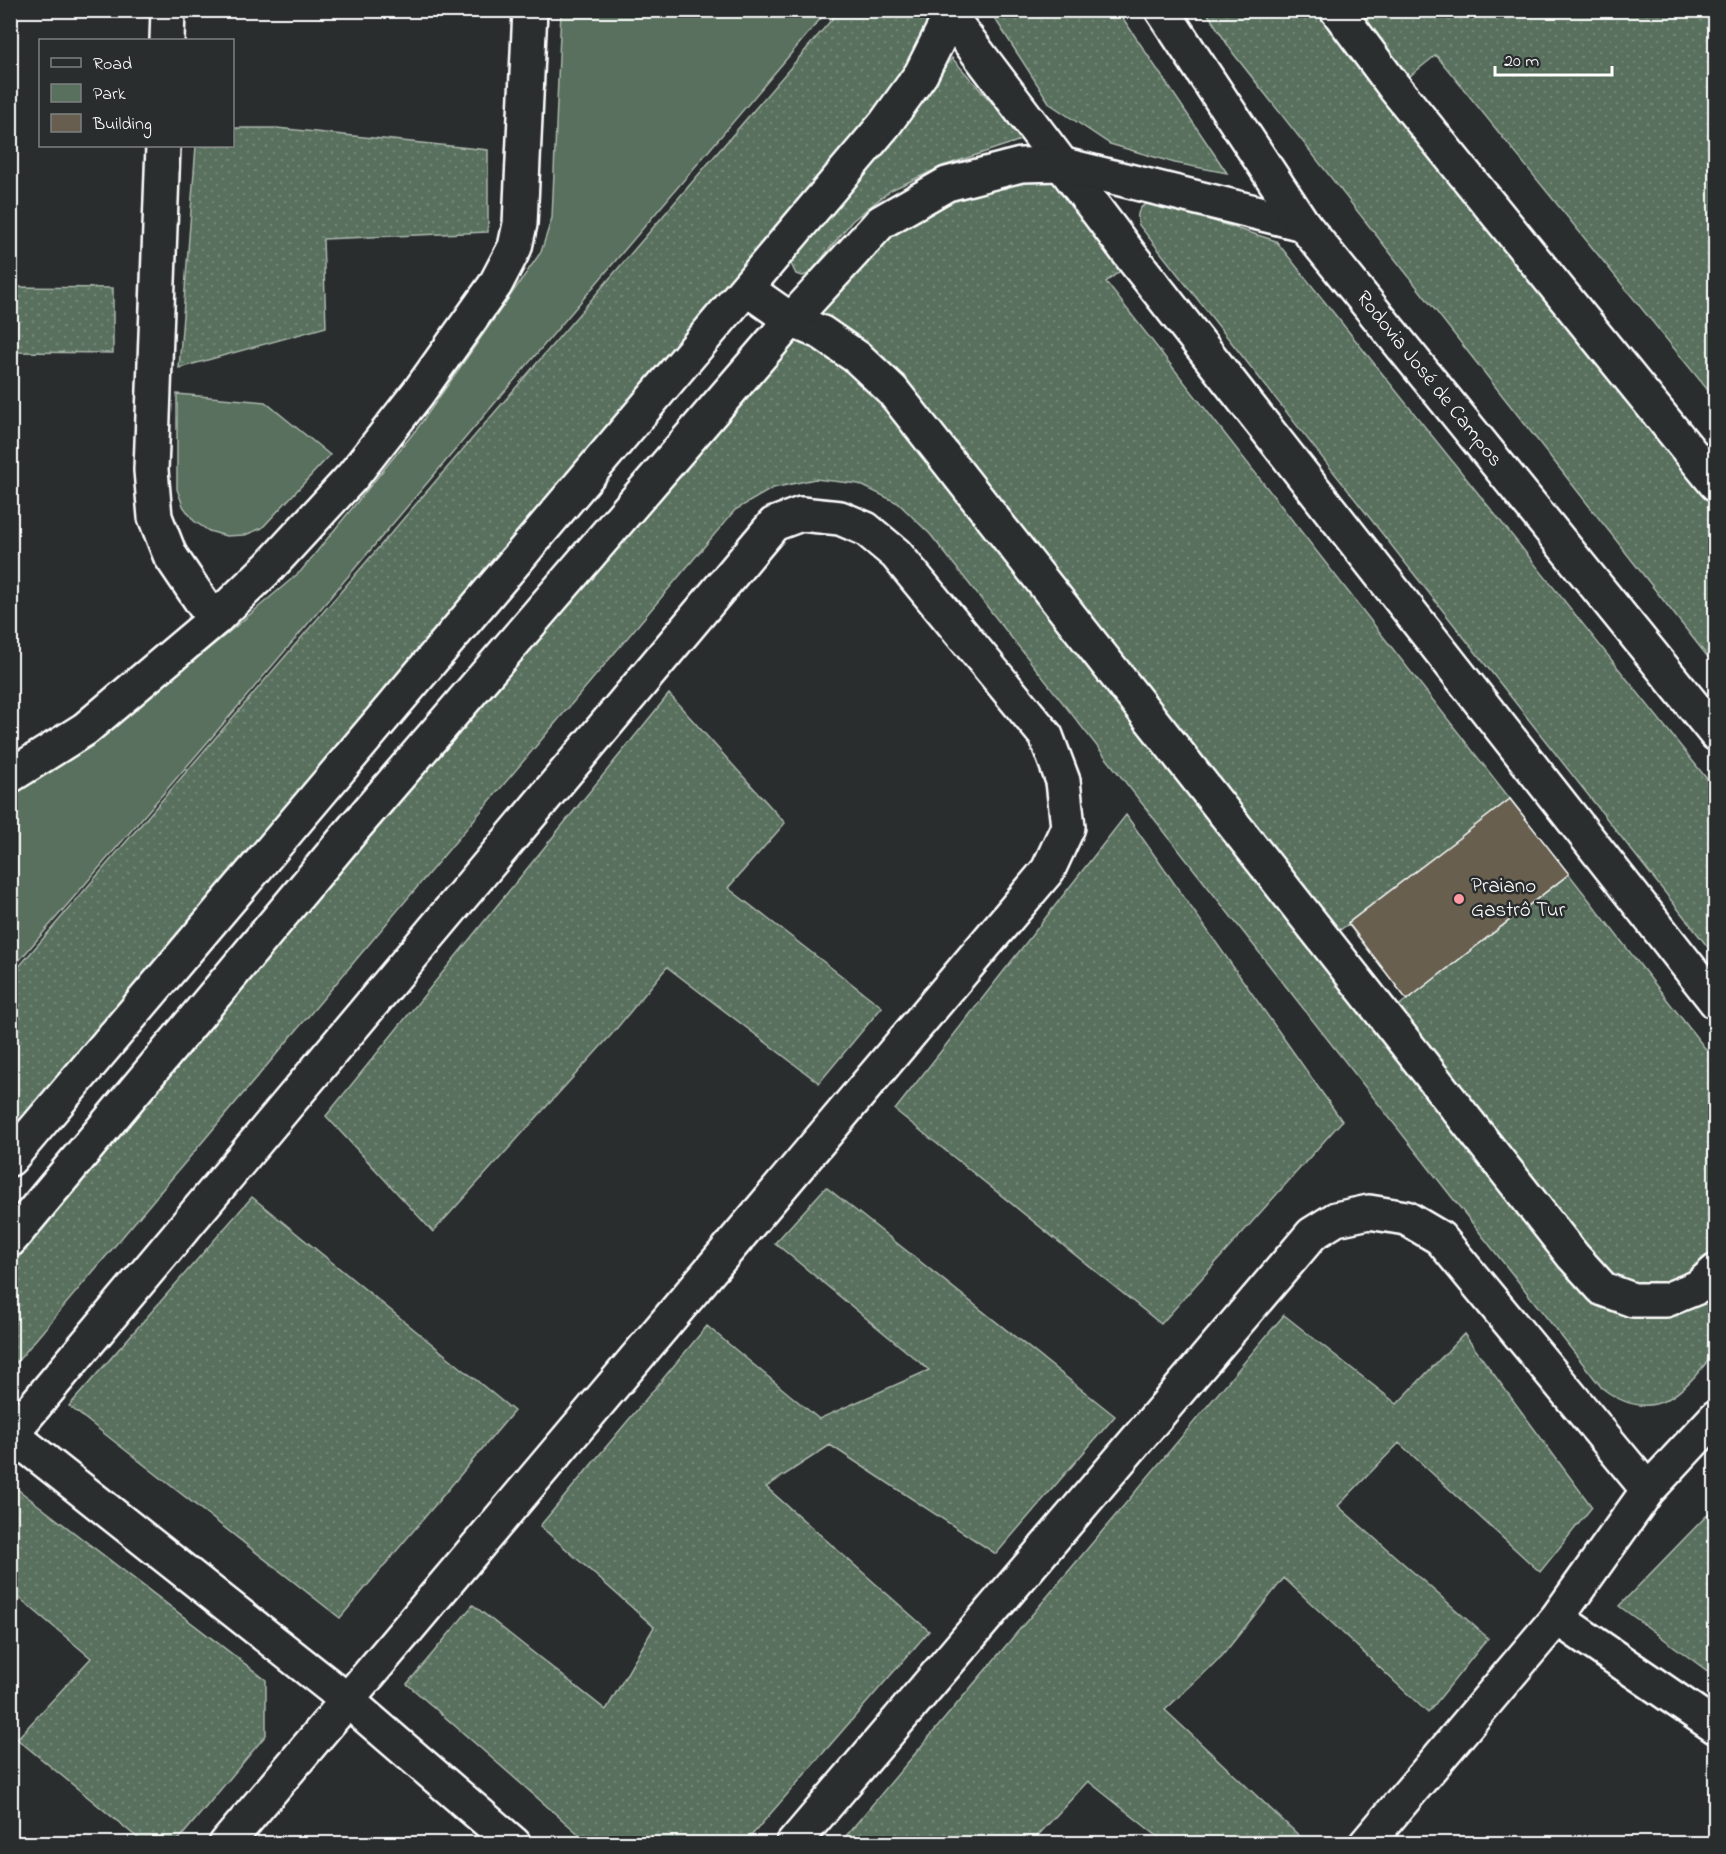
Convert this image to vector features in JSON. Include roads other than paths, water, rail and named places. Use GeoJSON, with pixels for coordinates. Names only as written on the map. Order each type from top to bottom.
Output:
{"type":"FeatureCollection","features":[{"type":"Feature","properties":{"kind":"street"},"geometry":{"type":"LineString","coordinates":[[167,39],[168,10]]}},
{"type":"Feature","properties":{"kind":"street"},"geometry":{"type":"LineString","coordinates":[[10,776],[85,729],[214,620],[269,567],[352,477],[418,393],[495,285],[515,247],[520,224],[530,10]]}},
{"type":"Feature","properties":{"kind":"street","name":"Rodovia José de Campos"},"geometry":{"type":"LineString","coordinates":[[1162,10],[1303,224],[1716,734]]}},
{"type":"Feature","properties":{"kind":"street"},"geometry":{"type":"LineString","coordinates":[[1336,10],[1395,88],[1716,484]]}},
{"type":"Feature","properties":{"kind":"street"},"geometry":{"type":"LineString","coordinates":[[10,1159],[885,124],[921,74],[949,13],[1060,164],[1716,1002]]}},
{"type":"Feature","properties":{"kind":"street"},"geometry":{"type":"LineString","coordinates":[[163,147],[151,470],[155,517],[170,555],[214,620]]}},
{"type":"Feature","properties":{"kind":"street"},"geometry":{"type":"LineString","coordinates":[[10,1240],[354,828],[791,320],[881,222],[947,184],[1021,165],[1060,164],[1303,224]]}},
{"type":"Feature","properties":{"kind":"street"},"geometry":{"type":"LineString","coordinates":[[747,289],[791,320],[822,333],[858,358],[892,390],[1573,1256],[1603,1289],[1633,1300],[1666,1300],[1698,1287],[1716,1271]]}},
{"type":"Feature","properties":{"kind":"street"},"geometry":{"type":"LineString","coordinates":[[226,1844],[347,1700],[1048,870],[1068,827],[1063,781],[1046,736],[896,554],[866,529],[840,518],[801,514],[774,524],[10,1434],[347,1700],[514,1844]]}},
{"type":"Feature","properties":{"kind":"street"},"geometry":{"type":"LineString","coordinates":[[793,1844],[1312,1234],[1336,1219],[1369,1212],[1406,1218],[1440,1238],[1648,1490]]}},
{"type":"Feature","properties":{"kind":"street"},"geometry":{"type":"LineString","coordinates":[[1366,1844],[1557,1618],[1648,1490],[1716,1418]]}},
{"type":"Feature","properties":{"kind":"street"},"geometry":{"type":"LineString","coordinates":[[1557,1618],[1716,1727]]}},
{"type":"Feature","properties":{"kind":"place","name":"Praiano Gastrô Tur"},"geometry":{"type":"Point","coordinates":[1459,899]}}]}
